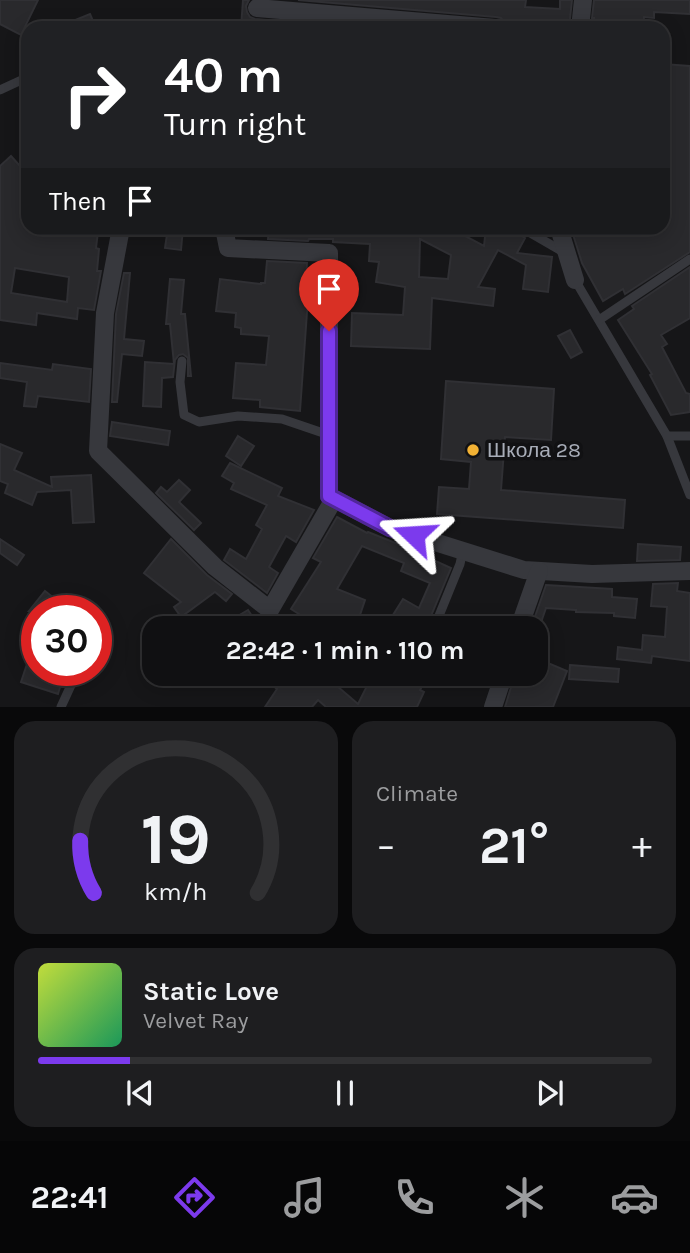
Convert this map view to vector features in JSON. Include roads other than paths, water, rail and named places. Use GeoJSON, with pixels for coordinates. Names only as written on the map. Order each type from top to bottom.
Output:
{"type":"FeatureCollection","features":[{"type":"Feature","properties":{"kind":"street"},"geometry":{"type":"LineString","coordinates":[[581,21],[583,0]]}},
{"type":"Feature","properties":{"kind":"street"},"geometry":{"type":"LineString","coordinates":[[257,8],[412,21]]}},
{"type":"Feature","properties":{"kind":"street"},"geometry":{"type":"LineString","coordinates":[[120,235],[105,313],[98,451],[215,568],[270,610],[334,499]]}},
{"type":"Feature","properties":{"kind":"street"},"geometry":{"type":"LineString","coordinates":[[226,235],[228,248],[329,253],[329,496],[390,528],[524,569],[592,574],[690,571]]}},
{"type":"Feature","properties":{"kind":"street"},"geometry":{"type":"LineString","coordinates":[[561,235],[575,280]]}},
{"type":"Feature","properties":{"kind":"street"},"geometry":{"type":"LineString","coordinates":[[523,616],[538,570]]}},
{"type":"Feature","properties":{"kind":"street"},"geometry":{"type":"LineString","coordinates":[[493,707],[500,686]]}},
{"type":"Feature","properties":{"kind":"lane"},"geometry":{"type":"LineString","coordinates":[[0,90],[21,80]]}},
{"type":"Feature","properties":{"kind":"lane"},"geometry":{"type":"LineString","coordinates":[[534,235],[567,254]]}},
{"type":"Feature","properties":{"kind":"lane"},"geometry":{"type":"LineString","coordinates":[[599,320],[690,259]]}},
{"type":"Feature","properties":{"kind":"lane"},"geometry":{"type":"LineString","coordinates":[[575,280],[667,436],[690,495]]}},
{"type":"Feature","properties":{"kind":"lane"},"geometry":{"type":"LineString","coordinates":[[182,361],[180,382],[184,415],[199,422],[237,416],[282,419],[329,435]]}},
{"type":"Feature","properties":{"kind":"lane"},"geometry":{"type":"LineString","coordinates":[[667,436],[690,436]]}},
{"type":"Feature","properties":{"kind":"lane"},"geometry":{"type":"LineString","coordinates":[[439,616],[463,550]]}},
{"type":"Feature","properties":{"kind":"lane"},"geometry":{"type":"LineString","coordinates":[[61,707],[71,686]]}},
{"type":"Feature","properties":{"kind":"place","name":"Школа 28"},"geometry":{"type":"Point","coordinates":[473,450]}}]}
